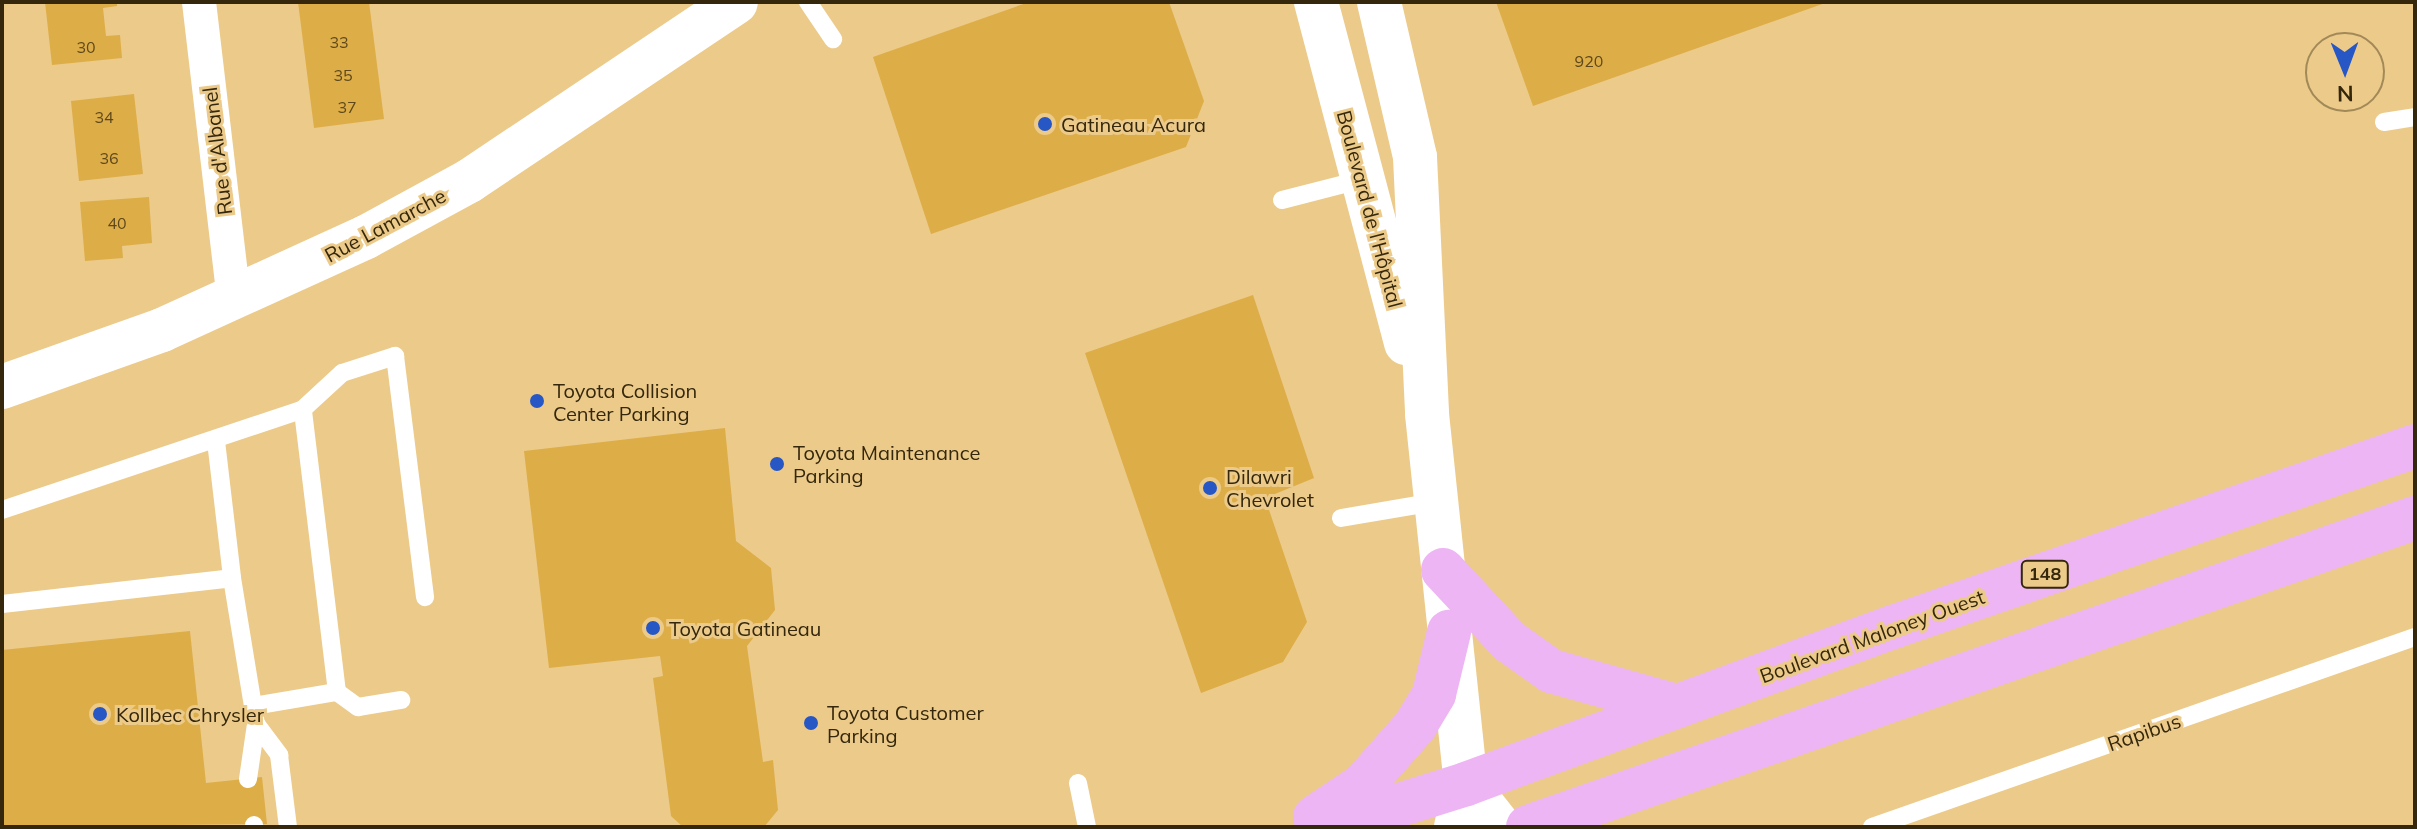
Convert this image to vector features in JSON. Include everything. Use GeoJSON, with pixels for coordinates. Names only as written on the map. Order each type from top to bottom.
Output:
{"type":"FeatureCollection","features":[{"type":"Feature","properties":{"kind":"main road","name":"Boulevard Maloney Ouest"},"geometry":{"type":"LineString","coordinates":[[1329,827],[1466,784],[1676,706],[2415,446]]}},
{"type":"Feature","properties":{"kind":"main road"},"geometry":{"type":"LineString","coordinates":[[1528,827],[2415,518]]}},
{"type":"Feature","properties":{"kind":"main road"},"geometry":{"type":"LineString","coordinates":[[1443,570],[1509,641],[1551,671],[1676,706]]}},
{"type":"Feature","properties":{"kind":"main road"},"geometry":{"type":"LineString","coordinates":[[1300,827],[1363,785],[1415,726],[1434,694],[1449,632]]}},
{"type":"Feature","properties":{"kind":"street","name":"Rue d'Albanel"},"geometry":{"type":"LineString","coordinates":[[199,2],[234,300]]}},
{"type":"Feature","properties":{"kind":"street","name":"Rue Lamarche"},"geometry":{"type":"LineString","coordinates":[[2,387],[234,300],[469,181],[736,2]]}},
{"type":"Feature","properties":{"kind":"street","name":"Boulevard de l'Hôpital"},"geometry":{"type":"LineString","coordinates":[[1316,2],[1360,180],[1427,414]]}},
{"type":"Feature","properties":{"kind":"street","name":"Boulevard de l'Hôpital"},"geometry":{"type":"LineString","coordinates":[[1379,2],[1415,157],[1427,414],[1466,784],[1456,827]]}},
{"type":"Feature","properties":{"kind":"street"},"geometry":{"type":"LineString","coordinates":[[1466,784],[1500,827]]}},
{"type":"Feature","properties":{"kind":"lane"},"geometry":{"type":"LineString","coordinates":[[808,2],[833,39]]}},
{"type":"Feature","properties":{"kind":"lane"},"geometry":{"type":"LineString","coordinates":[[2384,122],[2415,117]]}},
{"type":"Feature","properties":{"kind":"lane"},"geometry":{"type":"LineString","coordinates":[[1282,200],[1360,180]]}},
{"type":"Feature","properties":{"kind":"lane"},"geometry":{"type":"LineString","coordinates":[[2,510],[216,441],[303,409],[342,373],[395,356],[425,597]]}},
{"type":"Feature","properties":{"kind":"lane"},"geometry":{"type":"LineString","coordinates":[[303,409],[337,692],[358,707],[401,700]]}},
{"type":"Feature","properties":{"kind":"lane"},"geometry":{"type":"LineString","coordinates":[[216,441],[232,578],[255,715],[248,779]]}},
{"type":"Feature","properties":{"kind":"lane"},"geometry":{"type":"LineString","coordinates":[[1341,518],[1436,502]]}},
{"type":"Feature","properties":{"kind":"lane"},"geometry":{"type":"LineString","coordinates":[[2,604],[232,578]]}},
{"type":"Feature","properties":{"kind":"lane","name":"Rapibus"},"geometry":{"type":"LineString","coordinates":[[1872,827],[2415,637]]}},
{"type":"Feature","properties":{"kind":"lane"},"geometry":{"type":"LineString","coordinates":[[255,715],[337,692]]}},
{"type":"Feature","properties":{"kind":"lane"},"geometry":{"type":"LineString","coordinates":[[255,715],[279,755],[288,827]]}},
{"type":"Feature","properties":{"kind":"lane"},"geometry":{"type":"LineString","coordinates":[[1078,783],[1087,827]]}},
{"type":"Feature","properties":{"kind":"building"},"geometry":{"type":"Polygon","coordinates":[[[45,2],[117,2],[117,6],[103,8],[106,36],[120,35],[122,58],[52,65],[45,2]]]}},
{"type":"Feature","properties":{"kind":"building"},"geometry":{"type":"Polygon","coordinates":[[[298,2],[369,2],[384,119],[314,128],[298,2]]]}},
{"type":"Feature","properties":{"kind":"building","name":"Gatineau Acura"},"geometry":{"type":"Polygon","coordinates":[[[1029,2],[1169,2],[1204,101],[1186,147],[931,234],[873,57],[1029,2]]]}},
{"type":"Feature","properties":{"kind":"building"},"geometry":{"type":"Polygon","coordinates":[[[1496,2],[1828,2],[1533,106],[1496,2]]]}},
{"type":"Feature","properties":{"kind":"building"},"geometry":{"type":"Polygon","coordinates":[[[134,94],[143,174],[79,181],[71,101],[134,94]]]}},
{"type":"Feature","properties":{"kind":"building"},"geometry":{"type":"Polygon","coordinates":[[[149,197],[152,243],[122,246],[123,258],[85,261],[80,202],[149,197]]]}},
{"type":"Feature","properties":{"kind":"building","name":"Dilawri Chevrolet"},"geometry":{"type":"Polygon","coordinates":[[[1253,295],[1314,478],[1265,498],[1307,622],[1283,662],[1201,693],[1085,353],[1253,295]]]}},
{"type":"Feature","properties":{"kind":"building","name":"Toyota Gatineau"},"geometry":{"type":"Polygon","coordinates":[[[725,428],[736,541],[771,568],[775,610],[747,646],[763,762],[773,760],[778,810],[764,827],[683,827],[671,816],[653,678],[663,676],[660,656],[549,668],[524,451],[725,428]]]}},
{"type":"Feature","properties":{"kind":"building","name":"Kollbec Chrysler"},"geometry":{"type":"Polygon","coordinates":[[[190,631],[206,783],[262,777],[267,824],[2,827],[2,650],[190,631]]]}},
{"type":"Feature","properties":{"kind":"place","name":"Gatineau Acura"},"geometry":{"type":"Point","coordinates":[1045,124]}},
{"type":"Feature","properties":{"kind":"place","name":"Toyota Collision Center Parking"},"geometry":{"type":"Point","coordinates":[537,401]}},
{"type":"Feature","properties":{"kind":"place","name":"Toyota Maintenance Parking"},"geometry":{"type":"Point","coordinates":[777,464]}},
{"type":"Feature","properties":{"kind":"place","name":"Dilawri Chevrolet"},"geometry":{"type":"Point","coordinates":[1210,488]}},
{"type":"Feature","properties":{"kind":"place","name":"Toyota Gatineau"},"geometry":{"type":"Point","coordinates":[653,628]}},
{"type":"Feature","properties":{"kind":"place","name":"Kollbec Chrysler"},"geometry":{"type":"Point","coordinates":[100,714]}},
{"type":"Feature","properties":{"kind":"place","name":"Toyota Customer Parking"},"geometry":{"type":"Point","coordinates":[811,723]}}]}
